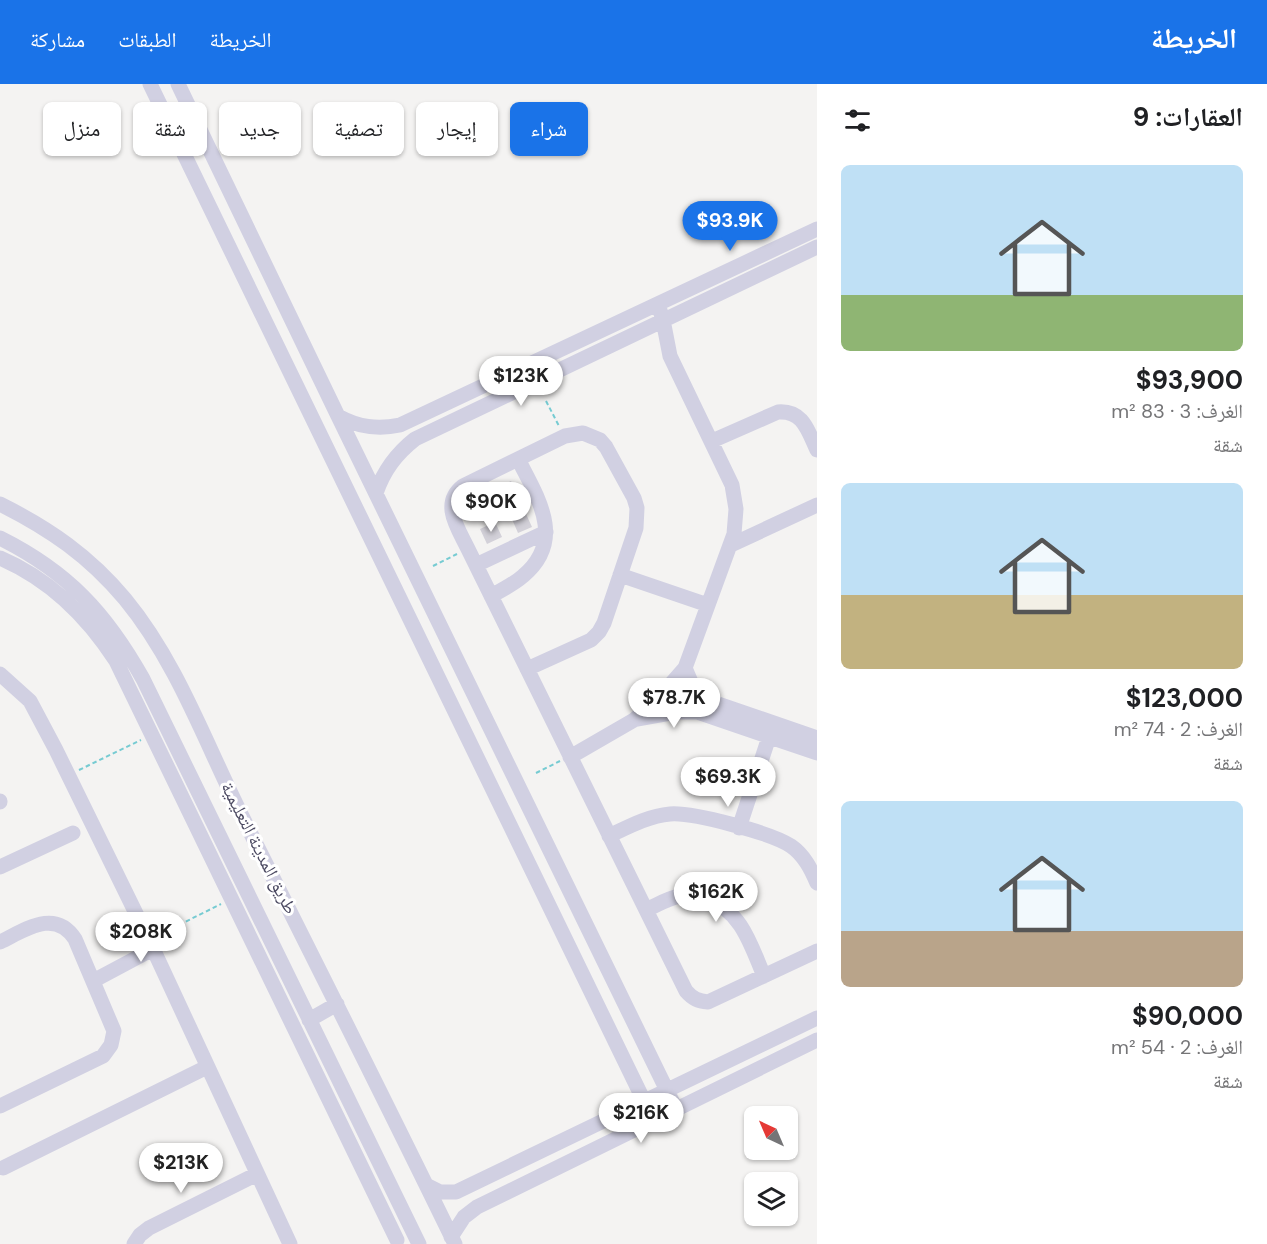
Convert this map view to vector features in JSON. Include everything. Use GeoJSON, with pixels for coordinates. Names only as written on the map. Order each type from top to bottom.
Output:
{"type":"FeatureCollection","features":[{"type":"Feature","properties":{"kind":"street"},"geometry":{"type":"LineString","coordinates":[[150,84],[644,1101]]}},
{"type":"Feature","properties":{"kind":"street"},"geometry":{"type":"LineString","coordinates":[[178,84],[676,1109]]}},
{"type":"Feature","properties":{"kind":"street"},"geometry":{"type":"LineString","coordinates":[[338,416],[368,428],[400,425],[817,229]]}},
{"type":"Feature","properties":{"kind":"street"},"geometry":{"type":"LineString","coordinates":[[376,493],[381,477],[390,462],[415,439],[817,247]]}},
{"type":"Feature","properties":{"kind":"street"},"geometry":{"type":"LineString","coordinates":[[236,264],[260,252]]}},
{"type":"Feature","properties":{"kind":"street"},"geometry":{"type":"LineString","coordinates":[[570,757],[634,720],[656,701],[685,668],[731,545],[736,521],[735,497],[728,474],[670,356],[658,304]]}},
{"type":"Feature","properties":{"kind":"street"},"geometry":{"type":"LineString","coordinates":[[639,313],[645,328],[670,356]]}},
{"type":"Feature","properties":{"kind":"street"},"geometry":{"type":"LineString","coordinates":[[712,441],[778,412],[787,411],[803,420],[817,450]]}},
{"type":"Feature","properties":{"kind":"street"},"geometry":{"type":"LineString","coordinates":[[527,669],[591,640],[599,632],[636,528],[637,508],[634,498],[606,447],[600,440],[583,433],[564,436],[463,486],[454,496],[451,510],[468,549],[476,564],[491,596],[570,757],[686,991],[692,997],[708,1002],[817,951]]}},
{"type":"Feature","properties":{"kind":"street"},"geometry":{"type":"LineString","coordinates":[[491,596],[521,578],[531,569],[544,545],[546,532],[543,509],[518,459]]}},
{"type":"Feature","properties":{"kind":"street","name":"طريق المدينة التعليمية"},"geometry":{"type":"LineString","coordinates":[[0,504],[55,534],[88,561],[126,601],[144,625],[177,682],[453,1240]]}},
{"type":"Feature","properties":{"kind":"street"},"geometry":{"type":"LineString","coordinates":[[731,545],[817,505]]}},
{"type":"Feature","properties":{"kind":"street"},"geometry":{"type":"LineString","coordinates":[[476,564],[546,532]]}},
{"type":"Feature","properties":{"kind":"street","name":"طريق المدينة التعليمية"},"geometry":{"type":"LineString","coordinates":[[0,538],[46,564],[63,578],[94,607],[128,652],[419,1244]]}},
{"type":"Feature","properties":{"kind":"street"},"geometry":{"type":"LineString","coordinates":[[0,558],[49,586],[72,605],[96,631],[120,669],[232,899],[393,1242],[405,1234],[410,1226]]}},
{"type":"Feature","properties":{"kind":"street"},"geometry":{"type":"LineString","coordinates":[[620,575],[708,605]]}},
{"type":"Feature","properties":{"kind":"street"},"geometry":{"type":"LineString","coordinates":[[685,668],[700,698],[817,738]]}},
{"type":"Feature","properties":{"kind":"street"},"geometry":{"type":"LineString","coordinates":[[0,674],[30,701],[151,945],[290,1244]]}},
{"type":"Feature","properties":{"kind":"street"},"geometry":{"type":"LineString","coordinates":[[634,720],[665,714],[697,712],[817,753]]}},
{"type":"Feature","properties":{"kind":"street"},"geometry":{"type":"LineString","coordinates":[[739,828],[774,722]]}},
{"type":"Feature","properties":{"kind":"street"},"geometry":{"type":"LineString","coordinates":[[609,836],[642,821],[668,814],[696,816],[777,839],[791,846],[810,866],[817,883]]}},
{"type":"Feature","properties":{"kind":"street"},"geometry":{"type":"LineString","coordinates":[[3,864],[73,833]]}},
{"type":"Feature","properties":{"kind":"street"},"geometry":{"type":"LineString","coordinates":[[646,910],[668,899],[689,895],[712,901],[724,908],[742,926],[764,976]]}},
{"type":"Feature","properties":{"kind":"street"},"geometry":{"type":"LineString","coordinates":[[0,942],[40,924],[53,923],[66,928],[75,939],[114,1031],[114,1038],[108,1051],[97,1060],[0,1106]]}},
{"type":"Feature","properties":{"kind":"street"},"geometry":{"type":"LineString","coordinates":[[93,981],[151,945]]}},
{"type":"Feature","properties":{"kind":"street"},"geometry":{"type":"LineString","coordinates":[[309,1020],[337,1004]]}},
{"type":"Feature","properties":{"kind":"street"},"geometry":{"type":"LineString","coordinates":[[426,1185],[440,1192],[456,1192],[817,1018]]}},
{"type":"Feature","properties":{"kind":"street"},"geometry":{"type":"LineString","coordinates":[[453,1240],[464,1217],[477,1207],[817,1040]]}},
{"type":"Feature","properties":{"kind":"street"},"geometry":{"type":"LineString","coordinates":[[3,1168],[207,1067]]}},
{"type":"Feature","properties":{"kind":"street"},"geometry":{"type":"LineString","coordinates":[[134,1244],[149,1228],[257,1174]]}},
{"type":"Feature","properties":{"kind":"path"},"geometry":{"type":"LineString","coordinates":[[546,401],[564,436]]}},
{"type":"Feature","properties":{"kind":"path"},"geometry":{"type":"LineString","coordinates":[[433,566],[468,549]]}},
{"type":"Feature","properties":{"kind":"path"},"geometry":{"type":"LineString","coordinates":[[68,776],[153,734]]}},
{"type":"Feature","properties":{"kind":"path"},"geometry":{"type":"LineString","coordinates":[[536,773],[570,757]]}},
{"type":"Feature","properties":{"kind":"path"},"geometry":{"type":"LineString","coordinates":[[151,945],[232,899]]}},
{"type":"Feature","properties":{"kind":"building"},"geometry":{"type":"Polygon","coordinates":[[[511,481],[532,527],[518,533],[496,488],[511,481]]]}},
{"type":"Feature","properties":{"kind":"building"},"geometry":{"type":"Polygon","coordinates":[[[495,522],[502,537],[487,544],[480,529],[495,522]]]}}]}
